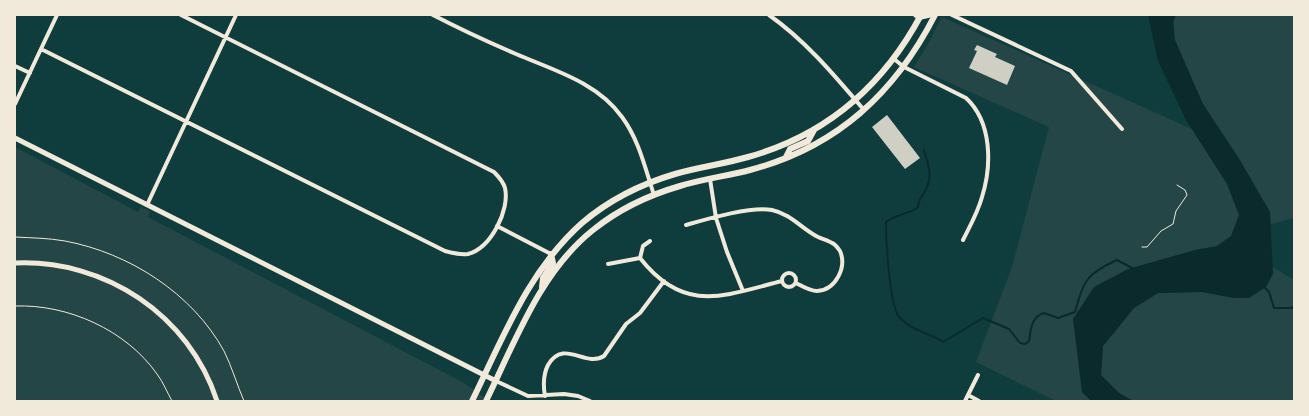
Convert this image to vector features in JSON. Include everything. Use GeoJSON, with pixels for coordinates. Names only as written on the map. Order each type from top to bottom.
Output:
{"type":"FeatureCollection","features":[{"type":"Feature","properties":{"kind":"main road"},"geometry":{"type":"LineString","coordinates":[[472,401],[536,274],[551,254],[583,222],[606,205],[650,182],[768,151],[814,130],[856,100],[874,82],[894,59],[919,16],[929,15]]}},
{"type":"Feature","properties":{"kind":"main road"},"geometry":{"type":"LineString","coordinates":[[486,401],[542,288],[576,246],[592,231],[613,215],[654,195],[680,186],[750,170],[815,144],[838,130],[864,110],[884,91],[904,67],[935,15]]}},
{"type":"Feature","properties":{"kind":"main road"},"geometry":{"type":"LineString","coordinates":[[786,157],[790,149],[808,141],[814,130]]}},
{"type":"Feature","properties":{"kind":"main road"},"geometry":{"type":"LineString","coordinates":[[706,166],[710,179]]}},
{"type":"Feature","properties":{"kind":"main road"},"geometry":{"type":"LineString","coordinates":[[606,205],[613,215]]}},
{"type":"Feature","properties":{"kind":"main road"},"geometry":{"type":"LineString","coordinates":[[542,288],[542,278],[553,263],[551,254]]}},
{"type":"Feature","properties":{"kind":"street"},"geometry":{"type":"LineString","coordinates":[[15,104],[57,15]]}},
{"type":"Feature","properties":{"kind":"street"},"geometry":{"type":"LineString","coordinates":[[41,49],[445,251],[468,254],[478,249],[489,239],[497,226],[506,202],[504,186],[494,172],[181,15]]}},
{"type":"Feature","properties":{"kind":"street"},"geometry":{"type":"LineString","coordinates":[[147,205],[236,15]]}},
{"type":"Feature","properties":{"kind":"street"},"geometry":{"type":"LineString","coordinates":[[433,15],[583,83],[600,95],[616,110],[630,129],[640,151],[654,195]]}},
{"type":"Feature","properties":{"kind":"street"},"geometry":{"type":"LineString","coordinates":[[769,15],[797,37],[823,62],[864,110]]}},
{"type":"Feature","properties":{"kind":"street"},"geometry":{"type":"LineString","coordinates":[[952,15],[1071,71],[1122,129]]}},
{"type":"Feature","properties":{"kind":"street"},"geometry":{"type":"LineString","coordinates":[[894,59],[904,67],[966,98],[975,106],[982,118],[987,140],[986,178],[982,197],[963,240]]}},
{"type":"Feature","properties":{"kind":"street"},"geometry":{"type":"LineString","coordinates":[[15,66],[30,73]]}},
{"type":"Feature","properties":{"kind":"street"},"geometry":{"type":"LineString","coordinates":[[15,138],[484,376],[528,396],[564,394],[578,396],[590,401]]}},
{"type":"Feature","properties":{"kind":"street"},"geometry":{"type":"LineString","coordinates":[[710,179],[716,218],[743,291]]}},
{"type":"Feature","properties":{"kind":"street"},"geometry":{"type":"LineString","coordinates":[[686,225],[760,209],[774,210],[796,221],[818,238],[832,243],[839,248],[842,266],[837,278],[829,287],[815,291],[796,283]]}},
{"type":"Feature","properties":{"kind":"street"},"geometry":{"type":"LineString","coordinates":[[497,226],[551,254]]}},
{"type":"Feature","properties":{"kind":"street"},"geometry":{"type":"LineString","coordinates":[[640,258],[643,246],[650,241]]}},
{"type":"Feature","properties":{"kind":"street"},"geometry":{"type":"LineString","coordinates":[[640,258],[647,267],[664,281],[691,295],[700,297],[712,297],[743,291],[782,281]]}},
{"type":"Feature","properties":{"kind":"street"},"geometry":{"type":"LineString","coordinates":[[608,264],[640,258]]}},
{"type":"Feature","properties":{"kind":"street"},"geometry":{"type":"LineString","coordinates":[[15,263],[41,263],[69,267],[102,278],[130,291],[164,317],[185,339],[205,371],[217,401]]}},
{"type":"Feature","properties":{"kind":"street"},"geometry":{"type":"LineString","coordinates":[[782,281],[784,275],[790,272],[796,276],[796,283]]}},
{"type":"Feature","properties":{"kind":"street"},"geometry":{"type":"LineString","coordinates":[[545,396],[544,375],[549,364],[556,356],[561,353],[593,359],[604,356],[626,324],[640,313],[664,281]]}},
{"type":"Feature","properties":{"kind":"street"},"geometry":{"type":"LineString","coordinates":[[782,281],[788,287],[796,283]]}},
{"type":"Feature","properties":{"kind":"street"},"geometry":{"type":"LineString","coordinates":[[965,401],[978,375]]}},
{"type":"Feature","properties":{"kind":"street"},"geometry":{"type":"LineString","coordinates":[[968,395],[979,401]]}},
{"type":"Feature","properties":{"kind":"path"},"geometry":{"type":"LineString","coordinates":[[1142,247],[1147,247],[1160,232],[1173,224],[1176,211],[1187,195],[1185,190],[1177,185]]}},
{"type":"Feature","properties":{"kind":"path"},"geometry":{"type":"LineString","coordinates":[[15,237],[53,239],[89,247],[129,263],[161,282],[188,305],[211,332],[228,360],[244,401]]}},
{"type":"Feature","properties":{"kind":"path"},"geometry":{"type":"LineString","coordinates":[[15,306],[35,306],[58,310],[93,322],[111,331],[134,349],[156,373],[172,401]]}},
{"type":"Feature","properties":{"kind":"shaded area"},"geometry":{"type":"Polygon","coordinates":[[[1148,15],[1176,15],[1173,21],[1175,40],[1203,104],[1240,160],[1270,212],[1273,274],[1266,287],[1249,298],[1234,298],[1202,292],[1158,293],[1134,308],[1103,346],[1101,375],[1119,393],[1133,401],[1091,401],[1082,392],[1073,319],[1094,287],[1128,269],[1195,250],[1217,246],[1231,236],[1239,215],[1227,184],[1186,120],[1158,61],[1148,15]]]}},
{"type":"Feature","properties":{"kind":"shaded area"},"geometry":{"type":"Polygon","coordinates":[[[1176,15],[1294,15],[1294,218],[1267,225],[1195,287],[1149,294],[1117,321],[1099,343],[1096,366],[1110,401],[1056,401],[976,362],[1012,267],[1049,127],[914,67],[942,17],[1221,142],[1216,126],[1181,60],[1174,35],[1176,15]]]}},
{"type":"Feature","properties":{"kind":"shaded area"},"geometry":{"type":"Polygon","coordinates":[[[15,147],[138,212],[141,207],[150,211],[148,217],[464,383],[490,401],[15,401],[15,147]]]}},
{"type":"Feature","properties":{"kind":"shaded area"},"geometry":{"type":"Polygon","coordinates":[[[1273,267],[1294,280],[1294,401],[1133,401],[1119,393],[1101,375],[1103,346],[1134,308],[1158,293],[1202,292],[1234,298],[1266,287],[1273,274],[1273,267]]]}},
{"type":"Feature","properties":{"kind":"building"},"geometry":{"type":"Polygon","coordinates":[[[977,45],[997,54],[995,57],[1015,66],[1007,85],[969,68],[977,51],[974,50],[977,45]]]}},
{"type":"Feature","properties":{"kind":"building"},"geometry":{"type":"Polygon","coordinates":[[[887,115],[920,158],[905,169],[872,127],[887,115]]]}},
{"type":"Feature","properties":{"kind":"waterway"},"geometry":{"type":"LineString","coordinates":[[924,150],[929,170],[929,179],[918,207],[886,222],[893,301],[900,318],[915,329],[943,342],[983,318],[1009,329],[1020,343],[1025,344],[1029,341],[1031,328],[1036,317],[1044,313],[1058,318],[1075,312],[1084,285],[1092,274],[1117,260],[1132,268]]}},
{"type":"Feature","properties":{"kind":"waterway"},"geometry":{"type":"LineString","coordinates":[[1264,287],[1269,292],[1274,308],[1292,308],[1294,306]]}}]}
